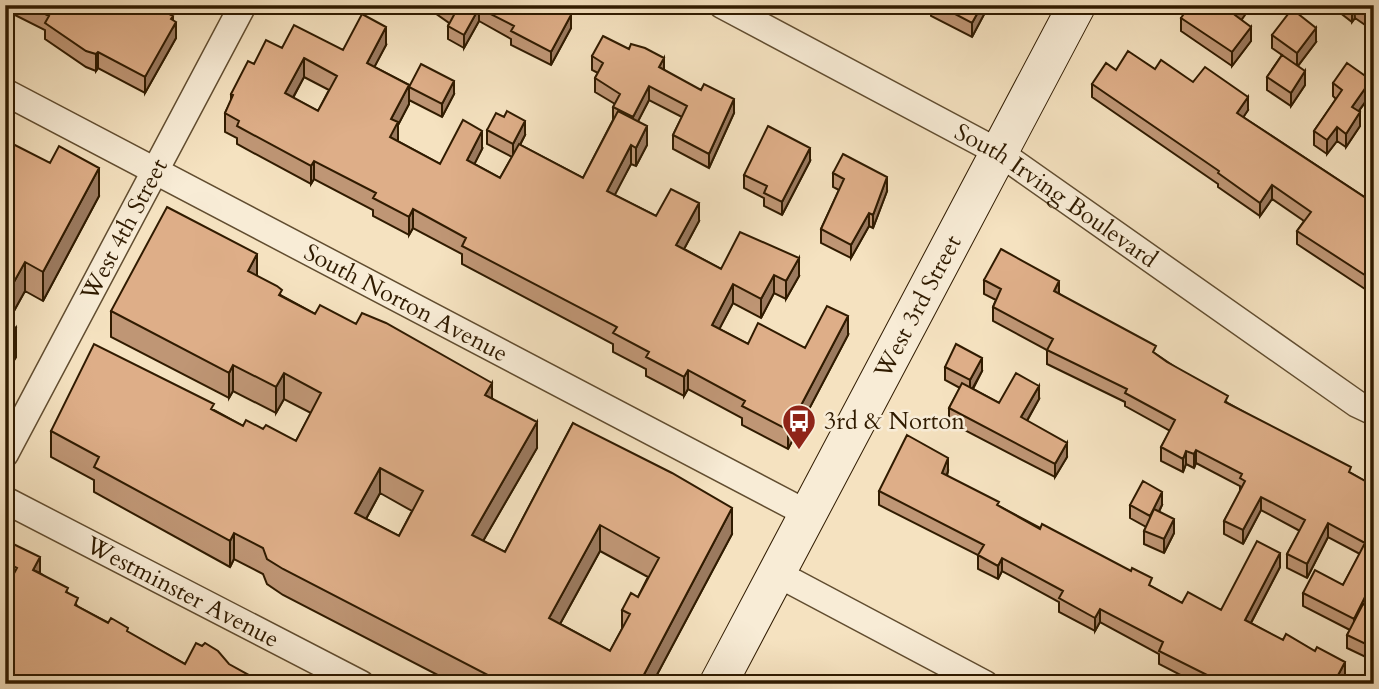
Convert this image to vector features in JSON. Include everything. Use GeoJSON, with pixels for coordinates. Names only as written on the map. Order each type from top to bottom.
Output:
{"type":"FeatureCollection","features":[{"type":"Feature","properties":{"kind":"main road","name":"West 3rd Street"},"geometry":{"type":"LineString","coordinates":[[718,684],[1077,5]]}},
{"type":"Feature","properties":{"kind":"street","name":"West 4th Street"},"geometry":{"type":"LineString","coordinates":[[5,454],[243,5]]}},
{"type":"Feature","properties":{"kind":"street","name":"South Irving Boulevard"},"geometry":{"type":"LineString","coordinates":[[723,5],[1000,152],[1357,404],[1374,412]]}},
{"type":"Feature","properties":{"kind":"street","name":"South Norton Avenue"},"geometry":{"type":"LineString","coordinates":[[5,92],[808,514]]}},
{"type":"Feature","properties":{"kind":"street","name":"Westminster Avenue"},"geometry":{"type":"LineString","coordinates":[[5,500],[361,684]]}},
{"type":"Feature","properties":{"kind":"street"},"geometry":{"type":"LineString","coordinates":[[776,573],[985,684]]}},
{"type":"Feature","properties":{"kind":"building"},"geometry":{"type":"Polygon","coordinates":[[[28,5],[127,5],[134,9],[136,5],[160,5],[158,8],[173,16],[171,19],[176,22],[145,77],[98,52],[96,54],[86,51],[45,23],[49,16],[28,5]]]}},
{"type":"Feature","properties":{"kind":"building"},"geometry":{"type":"Polygon","coordinates":[[[443,5],[553,5],[571,15],[551,52],[511,31],[514,26],[479,8],[464,35],[448,26],[455,13],[443,5]]]}},
{"type":"Feature","properties":{"kind":"building"},"geometry":{"type":"Polygon","coordinates":[[[938,5],[982,5],[972,23],[938,5]]]}},
{"type":"Feature","properties":{"kind":"building"},"geometry":{"type":"Polygon","coordinates":[[[1190,5],[1242,5],[1235,15],[1251,27],[1232,52],[1181,18],[1190,5]]]}},
{"type":"Feature","properties":{"kind":"building"},"geometry":{"type":"Polygon","coordinates":[[[1357,5],[1374,5],[1374,18],[1357,5]]]}},
{"type":"Feature","properties":{"kind":"building"},"geometry":{"type":"Polygon","coordinates":[[[1292,9],[1316,28],[1297,53],[1272,35],[1292,9]]]}},
{"type":"Feature","properties":{"kind":"building"},"geometry":{"type":"Polygon","coordinates":[[[362,14],[386,27],[367,63],[409,85],[391,119],[398,122],[390,137],[440,164],[463,120],[482,131],[467,160],[500,178],[519,144],[583,178],[618,111],[647,126],[636,148],[631,145],[607,191],[656,216],[671,189],[699,203],[676,245],[721,269],[740,232],[799,258],[786,281],[774,275],[761,299],[733,284],[712,325],[748,344],[758,323],[805,348],[827,306],[848,316],[788,430],[742,406],[745,401],[688,370],[684,377],[646,357],[649,352],[613,333],[617,327],[462,246],[466,238],[413,209],[409,217],[373,198],[376,193],[314,161],[311,166],[237,126],[239,121],[225,113],[233,95],[231,94],[248,61],[254,64],[266,40],[282,48],[294,25],[343,50],[362,14]],[[304,58],[285,93],[318,111],[337,76],[304,58]]]}},
{"type":"Feature","properties":{"kind":"building"},"geometry":{"type":"Polygon","coordinates":[[[603,36],[629,49],[631,44],[645,48],[664,58],[659,67],[701,90],[704,84],[734,99],[709,154],[673,135],[687,106],[649,86],[633,117],[613,107],[620,94],[595,78],[603,63],[592,56],[603,36]]]}},
{"type":"Feature","properties":{"kind":"building"},"geometry":{"type":"Polygon","coordinates":[[[1128,51],[1155,69],[1161,60],[1193,82],[1205,67],[1248,97],[1237,113],[1366,198],[1374,186],[1374,281],[1297,231],[1311,212],[1272,185],[1260,203],[1218,173],[1219,171],[1092,84],[1106,63],[1116,70],[1128,51]]]}},
{"type":"Feature","properties":{"kind":"building"},"geometry":{"type":"Polygon","coordinates":[[[1282,55],[1305,71],[1291,93],[1267,77],[1282,55]]]}},
{"type":"Feature","properties":{"kind":"building"},"geometry":{"type":"Polygon","coordinates":[[[1347,63],[1371,80],[1352,107],[1360,112],[1346,134],[1337,127],[1327,140],[1314,131],[1342,90],[1333,83],[1347,63]]]}},
{"type":"Feature","properties":{"kind":"building"},"geometry":{"type":"Polygon","coordinates":[[[421,64],[454,81],[442,104],[409,87],[421,64]]]}},
{"type":"Feature","properties":{"kind":"building"},"geometry":{"type":"Polygon","coordinates":[[[507,111],[525,121],[513,144],[487,130],[496,113],[504,117],[507,111]]]}},
{"type":"Feature","properties":{"kind":"building"},"geometry":{"type":"Polygon","coordinates":[[[768,126],[810,148],[782,202],[764,193],[767,186],[744,175],[768,126]]]}},
{"type":"Feature","properties":{"kind":"building"},"geometry":{"type":"Polygon","coordinates":[[[5,140],[50,163],[59,146],[99,168],[43,272],[25,262],[5,298],[5,140]]]}},
{"type":"Feature","properties":{"kind":"building"},"geometry":{"type":"Polygon","coordinates":[[[843,154],[887,177],[873,215],[869,213],[851,245],[821,229],[844,179],[833,173],[843,154]]]}},
{"type":"Feature","properties":{"kind":"building"},"geometry":{"type":"Polygon","coordinates":[[[167,207],[257,254],[248,271],[277,286],[282,290],[279,295],[315,314],[320,305],[356,324],[362,313],[386,323],[492,383],[485,395],[537,422],[472,535],[505,552],[573,423],[672,473],[732,508],[639,684],[505,684],[283,569],[267,559],[263,548],[234,533],[230,541],[94,467],[99,457],[51,431],[94,344],[214,404],[211,409],[243,426],[246,420],[263,429],[266,425],[296,441],[321,393],[284,373],[276,387],[233,365],[229,373],[111,311],[167,207]],[[380,468],[355,513],[399,536],[423,491],[380,468]],[[600,525],[549,618],[610,651],[630,614],[622,610],[631,593],[638,597],[659,558],[600,525]]]}},
{"type":"Feature","properties":{"kind":"building"},"geometry":{"type":"Polygon","coordinates":[[[1001,249],[1059,281],[1054,291],[1156,346],[1153,352],[1167,362],[1228,396],[1225,402],[1351,467],[1349,472],[1374,486],[1374,579],[1354,619],[1303,593],[1315,570],[1343,585],[1365,543],[1328,523],[1307,564],[1287,554],[1305,520],[1261,497],[1243,530],[1224,521],[1245,481],[1240,478],[1242,474],[1196,450],[1194,454],[1186,451],[1183,459],[1161,447],[1175,420],[1125,393],[1127,389],[1047,350],[1053,339],[993,307],[1001,289],[984,280],[1001,249]]]}},
{"type":"Feature","properties":{"kind":"building"},"geometry":{"type":"Polygon","coordinates":[[[5,320],[16,328],[5,346],[5,320]]]}},
{"type":"Feature","properties":{"kind":"building"},"geometry":{"type":"Polygon","coordinates":[[[956,344],[982,358],[970,380],[945,367],[956,344]]]}},
{"type":"Feature","properties":{"kind":"building"},"geometry":{"type":"Polygon","coordinates":[[[1016,373],[1039,386],[1021,417],[1067,443],[1055,464],[949,408],[962,383],[999,403],[1016,373]]]}},
{"type":"Feature","properties":{"kind":"building"},"geometry":{"type":"Polygon","coordinates":[[[907,435],[948,458],[942,473],[999,502],[997,505],[1040,529],[1042,524],[1131,571],[1132,568],[1152,578],[1149,585],[1182,603],[1188,592],[1221,610],[1257,541],[1280,553],[1245,620],[1283,640],[1286,634],[1315,651],[1317,647],[1345,662],[1335,681],[1340,684],[1225,684],[1159,651],[1163,642],[1100,609],[1095,618],[1059,598],[1063,591],[1002,558],[998,566],[978,555],[984,545],[879,491],[907,435]]]}},
{"type":"Feature","properties":{"kind":"building"},"geometry":{"type":"Polygon","coordinates":[[[1143,481],[1162,492],[1150,516],[1130,505],[1143,481]]]}},
{"type":"Feature","properties":{"kind":"building"},"geometry":{"type":"Polygon","coordinates":[[[1154,509],[1174,519],[1164,539],[1144,531],[1154,509]]]}},
{"type":"Feature","properties":{"kind":"building"},"geometry":{"type":"Polygon","coordinates":[[[5,540],[40,557],[33,570],[68,588],[66,592],[78,598],[75,605],[108,623],[111,618],[128,628],[127,631],[185,664],[196,643],[202,646],[205,643],[218,651],[229,664],[265,684],[5,684],[5,590],[17,568],[5,562],[5,540]]]}},
{"type":"Feature","properties":{"kind":"building"},"geometry":{"type":"Polygon","coordinates":[[[1363,604],[1374,610],[1374,648],[1347,635],[1363,604]]]}},
{"type":"Feature","properties":{"kind":"building"},"geometry":{"type":"Polygon","coordinates":[[[792,677],[804,684],[789,684],[792,677]]]}},
{"type":"Feature","properties":{"kind":"place","name":"3rd & Norton"},"geometry":{"type":"Point","coordinates":[799,451]}}]}
